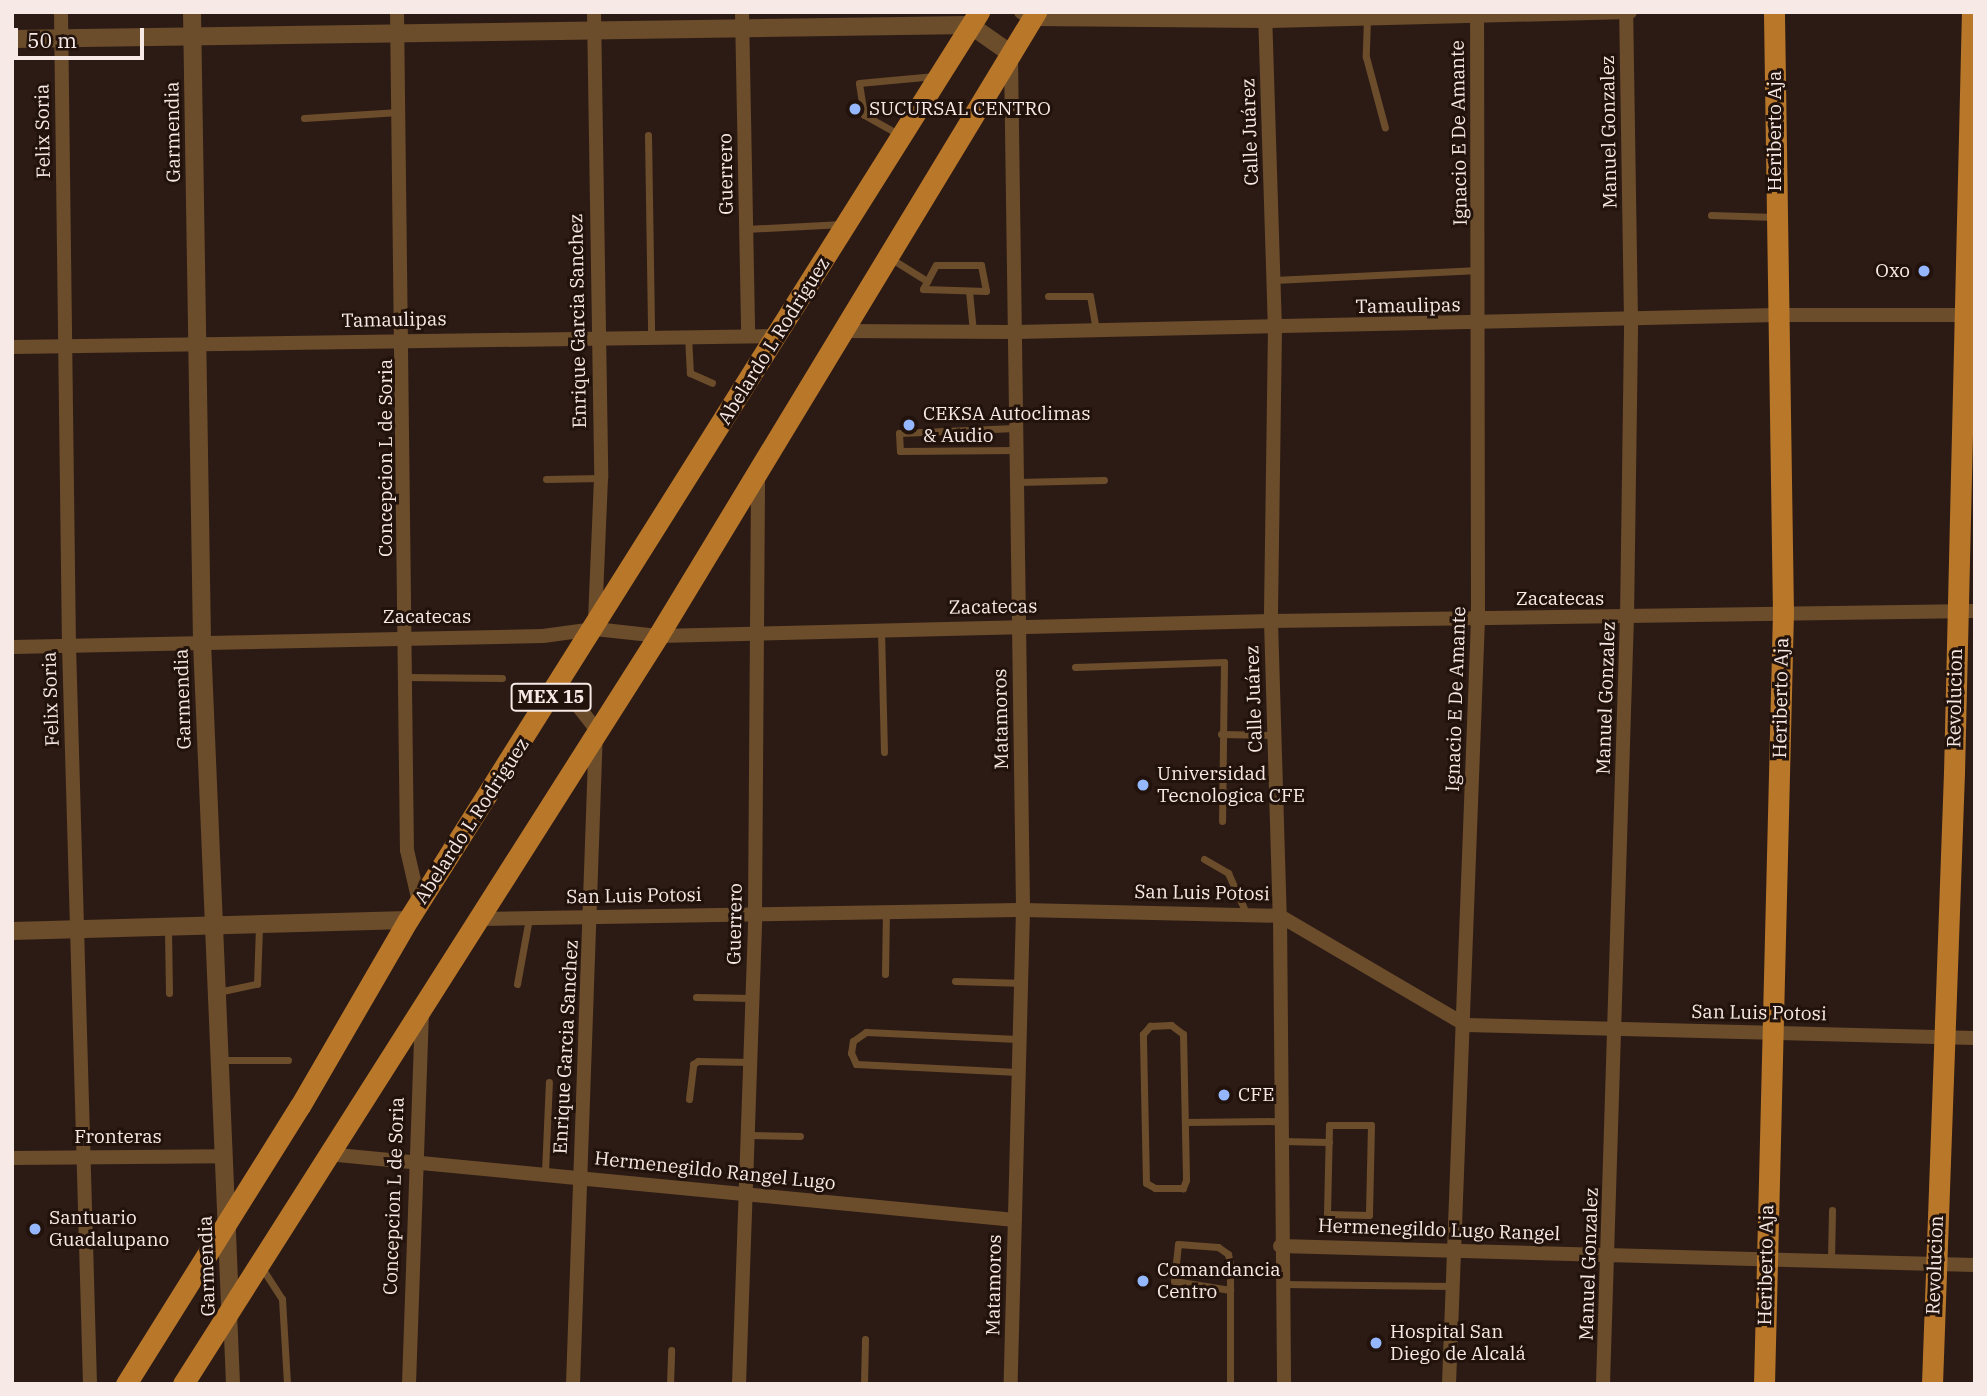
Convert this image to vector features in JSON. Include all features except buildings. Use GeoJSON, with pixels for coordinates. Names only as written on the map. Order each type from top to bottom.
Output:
{"type":"FeatureCollection","features":[{"type":"Feature","properties":{"kind":"main road","name":"Heriberto Aja"},"geometry":{"type":"LineString","coordinates":[[1764,1384],[1783,614],[1774,12]]}},
{"type":"Feature","properties":{"kind":"main road","name":"Revolucion"},"geometry":{"type":"LineString","coordinates":[[1933,1384],[1934,1264],[1966,611],[1972,12]]}},
{"type":"Feature","properties":{"kind":"main road","name":"MEX 15"},"geometry":{"type":"LineString","coordinates":[[183,1384],[257,1261],[481,919],[596,729],[657,636],[758,465],[1010,53],[1030,15]]}},
{"type":"Feature","properties":{"kind":"main road","name":"Abelardo L Rodriguez"},"geometry":{"type":"LineString","coordinates":[[126,1384],[226,1218],[300,1106],[413,911],[560,683],[975,19]]}},
{"type":"Feature","properties":{"kind":"street","name":"Felix Soria"},"geometry":{"type":"LineString","coordinates":[[61,12],[69,646],[90,1384]]}},
{"type":"Feature","properties":{"kind":"street","name":"Garmendia"},"geometry":{"type":"LineString","coordinates":[[192,12],[202,642],[211,928],[220,1060],[233,1384]]}},
{"type":"Feature","properties":{"kind":"street","name":"Concepcion L de Soria"},"geometry":{"type":"LineString","coordinates":[[397,12],[404,340],[407,850],[413,911]]}},
{"type":"Feature","properties":{"kind":"street"},"geometry":{"type":"LineString","coordinates":[[1030,15],[1367,18],[1628,12]]}},
{"type":"Feature","properties":{"kind":"street","name":"Manuel Gonzalez"},"geometry":{"type":"LineString","coordinates":[[1603,1384],[1610,1254],[1628,618],[1631,321],[1628,12]]}},
{"type":"Feature","properties":{"kind":"street","name":"Ignacio E De Amante"},"geometry":{"type":"LineString","coordinates":[[1449,1384],[1466,1025],[1478,618],[1480,270],[1477,15]]}},
{"type":"Feature","properties":{"kind":"street","name":"Calle Juárez"},"geometry":{"type":"LineString","coordinates":[[1265,17],[1275,327],[1271,621],[1280,916],[1280,1246],[1284,1384]]}},
{"type":"Feature","properties":{"kind":"street","name":"Guerrero"},"geometry":{"type":"LineString","coordinates":[[742,19],[748,335]]}},
{"type":"Feature","properties":{"kind":"street"},"geometry":{"type":"LineString","coordinates":[[12,39],[398,33],[594,20],[975,19],[1010,53]]}},
{"type":"Feature","properties":{"kind":"street","name":"Enrique Garcia Sanchez"},"geometry":{"type":"LineString","coordinates":[[594,20],[596,335],[601,478],[594,629]]}},
{"type":"Feature","properties":{"kind":"street","name":"Matamoros"},"geometry":{"type":"LineString","coordinates":[[1010,53],[1023,910],[1011,1384]]}},
{"type":"Feature","properties":{"kind":"street","name":"Tamaulipas"},"geometry":{"type":"LineString","coordinates":[[842,331],[1096,331],[1631,321],[1777,315],[1971,315]]}},
{"type":"Feature","properties":{"kind":"street","name":"Tamaulipas"},"geometry":{"type":"LineString","coordinates":[[12,347],[198,341],[404,340],[596,335],[777,336]]}},
{"type":"Feature","properties":{"kind":"street","name":"Guerrero"},"geometry":{"type":"LineString","coordinates":[[739,1384],[755,915],[758,465]]}},
{"type":"Feature","properties":{"kind":"street","name":"Zacatecas"},"geometry":{"type":"LineString","coordinates":[[12,647],[406,636],[543,636],[594,629],[657,636],[1271,621],[1628,618],[1966,611]]}},
{"type":"Feature","properties":{"kind":"street"},"geometry":{"type":"LineString","coordinates":[[560,683],[596,729]]}},
{"type":"Feature","properties":{"kind":"street","name":"Enrique Garcia Sanchez"},"geometry":{"type":"LineString","coordinates":[[573,1384],[592,918],[596,729]]}},
{"type":"Feature","properties":{"kind":"street","name":"San Luis Potosi"},"geometry":{"type":"LineString","coordinates":[[481,919],[1023,910],[1280,916],[1466,1025],[1616,1031],[1975,1038]]}},
{"type":"Feature","properties":{"kind":"street"},"geometry":{"type":"LineString","coordinates":[[12,931],[259,926],[413,911]]}},
{"type":"Feature","properties":{"kind":"street","name":"Concepcion L de Soria"},"geometry":{"type":"LineString","coordinates":[[409,1384],[413,1161],[422,1010]]}},
{"type":"Feature","properties":{"kind":"street","name":"Hermenegildo Rangel Lugo"},"geometry":{"type":"LineString","coordinates":[[327,1154],[580,1175],[746,1195],[1015,1220]]}},
{"type":"Feature","properties":{"kind":"street","name":"Fronteras"},"geometry":{"type":"LineString","coordinates":[[12,1158],[223,1156]]}},
{"type":"Feature","properties":{"kind":"street","name":"Hermenegildo Lugo Rangel"},"geometry":{"type":"LineString","coordinates":[[1280,1246],[1766,1257],[1975,1265]]}},
{"type":"Feature","properties":{"kind":"lane"},"geometry":{"type":"LineString","coordinates":[[1367,18],[1366,57],[1385,128]]}},
{"type":"Feature","properties":{"kind":"lane"},"geometry":{"type":"LineString","coordinates":[[902,136],[864,115],[859,83],[939,76]]}},
{"type":"Feature","properties":{"kind":"lane"},"geometry":{"type":"LineString","coordinates":[[304,118],[400,112]]}},
{"type":"Feature","properties":{"kind":"lane"},"geometry":{"type":"LineString","coordinates":[[648,135],[651,335]]}},
{"type":"Feature","properties":{"kind":"lane"},"geometry":{"type":"LineString","coordinates":[[1711,215],[1776,217]]}},
{"type":"Feature","properties":{"kind":"lane"},"geometry":{"type":"LineString","coordinates":[[746,229],[847,224]]}},
{"type":"Feature","properties":{"kind":"lane"},"geometry":{"type":"LineString","coordinates":[[887,256],[927,281]]}},
{"type":"Feature","properties":{"kind":"lane"},"geometry":{"type":"LineString","coordinates":[[936,265],[981,265],[986,290],[969,291],[923,289],[936,265]]}},
{"type":"Feature","properties":{"kind":"lane"},"geometry":{"type":"LineString","coordinates":[[1274,280],[1480,270]]}},
{"type":"Feature","properties":{"kind":"lane"},"geometry":{"type":"LineString","coordinates":[[969,291],[973,332]]}},
{"type":"Feature","properties":{"kind":"lane"},"geometry":{"type":"LineString","coordinates":[[1048,296],[1090,296],[1096,331]]}},
{"type":"Feature","properties":{"kind":"lane"},"geometry":{"type":"LineString","coordinates":[[688,335],[690,373],[712,383]]}},
{"type":"Feature","properties":{"kind":"lane"},"geometry":{"type":"LineString","coordinates":[[1015,428],[899,433],[900,451],[1015,450]]}},
{"type":"Feature","properties":{"kind":"lane"},"geometry":{"type":"LineString","coordinates":[[546,479],[601,478]]}},
{"type":"Feature","properties":{"kind":"lane"},"geometry":{"type":"LineString","coordinates":[[1016,482],[1104,480]]}},
{"type":"Feature","properties":{"kind":"lane"},"geometry":{"type":"LineString","coordinates":[[881,629],[884,752]]}},
{"type":"Feature","properties":{"kind":"lane"},"geometry":{"type":"LineString","coordinates":[[1075,667],[1224,662],[1222,821]]}},
{"type":"Feature","properties":{"kind":"lane"},"geometry":{"type":"LineString","coordinates":[[406,677],[502,678]]}},
{"type":"Feature","properties":{"kind":"lane"},"geometry":{"type":"LineString","coordinates":[[1221,734],[1275,735]]}},
{"type":"Feature","properties":{"kind":"lane"},"geometry":{"type":"LineString","coordinates":[[1204,859],[1228,873],[1247,915]]}},
{"type":"Feature","properties":{"kind":"lane"},"geometry":{"type":"LineString","coordinates":[[885,974],[886,913]]}},
{"type":"Feature","properties":{"kind":"lane"},"geometry":{"type":"LineString","coordinates":[[517,984],[529,918]]}},
{"type":"Feature","properties":{"kind":"lane"},"geometry":{"type":"LineString","coordinates":[[214,992],[257,984],[259,926]]}},
{"type":"Feature","properties":{"kind":"lane"},"geometry":{"type":"LineString","coordinates":[[168,928],[169,993]]}},
{"type":"Feature","properties":{"kind":"lane"},"geometry":{"type":"LineString","coordinates":[[955,981],[1021,983]]}},
{"type":"Feature","properties":{"kind":"lane"},"geometry":{"type":"LineString","coordinates":[[696,997],[752,999]]}},
{"type":"Feature","properties":{"kind":"lane"},"geometry":{"type":"LineString","coordinates":[[1150,1026],[1171,1026],[1183,1034],[1186,1122],[1183,1188],[1155,1188],[1146,1183],[1143,1034],[1150,1026]]}},
{"type":"Feature","properties":{"kind":"lane"},"geometry":{"type":"LineString","coordinates":[[1019,1072],[856,1064],[850,1052],[853,1041],[866,1032],[1020,1039]]}},
{"type":"Feature","properties":{"kind":"lane"},"geometry":{"type":"LineString","coordinates":[[220,1060],[288,1060]]}},
{"type":"Feature","properties":{"kind":"lane"},"geometry":{"type":"LineString","coordinates":[[689,1099],[693,1064],[698,1060],[750,1062]]}},
{"type":"Feature","properties":{"kind":"lane"},"geometry":{"type":"LineString","coordinates":[[545,1172],[549,1082]]}},
{"type":"Feature","properties":{"kind":"lane"},"geometry":{"type":"LineString","coordinates":[[1186,1122],[1280,1121]]}},
{"type":"Feature","properties":{"kind":"lane"},"geometry":{"type":"LineString","coordinates":[[1329,1125],[1371,1125],[1369,1214],[1328,1214],[1329,1142],[1329,1125]]}},
{"type":"Feature","properties":{"kind":"lane"},"geometry":{"type":"LineString","coordinates":[[748,1135],[800,1136]]}},
{"type":"Feature","properties":{"kind":"lane"},"geometry":{"type":"LineString","coordinates":[[1281,1141],[1329,1142]]}},
{"type":"Feature","properties":{"kind":"lane"},"geometry":{"type":"LineString","coordinates":[[1831,1259],[1832,1210]]}},
{"type":"Feature","properties":{"kind":"lane"},"geometry":{"type":"LineString","coordinates":[[1230,1290],[1174,1281],[1178,1244],[1224,1249],[1230,1290],[1230,1384]]}},
{"type":"Feature","properties":{"kind":"lane"},"geometry":{"type":"LineString","coordinates":[[257,1261],[282,1299],[287,1384]]}},
{"type":"Feature","properties":{"kind":"lane"},"geometry":{"type":"LineString","coordinates":[[1281,1284],[1454,1286]]}},
{"type":"Feature","properties":{"kind":"lane"},"geometry":{"type":"LineString","coordinates":[[864,1384],[865,1339]]}},
{"type":"Feature","properties":{"kind":"lane"},"geometry":{"type":"LineString","coordinates":[[670,1384],[671,1350]]}},
{"type":"Feature","properties":{"kind":"place","name":"SUCURSAL CENTRO"},"geometry":{"type":"Point","coordinates":[855,109]}},
{"type":"Feature","properties":{"kind":"place","name":"Oxo"},"geometry":{"type":"Point","coordinates":[1924,271]}},
{"type":"Feature","properties":{"kind":"place","name":"CEKSA Autoclimas & Audio"},"geometry":{"type":"Point","coordinates":[909,425]}},
{"type":"Feature","properties":{"kind":"place","name":"Universidad Tecnologica CFE"},"geometry":{"type":"Point","coordinates":[1143,785]}},
{"type":"Feature","properties":{"kind":"place","name":"CFE"},"geometry":{"type":"Point","coordinates":[1224,1095]}},
{"type":"Feature","properties":{"kind":"place","name":"Santuario Guadalupano"},"geometry":{"type":"Point","coordinates":[35,1229]}},
{"type":"Feature","properties":{"kind":"place","name":"Comandancia Centro"},"geometry":{"type":"Point","coordinates":[1143,1281]}},
{"type":"Feature","properties":{"kind":"place","name":"Hospital San Diego de Alcalá"},"geometry":{"type":"Point","coordinates":[1376,1343]}}]}
